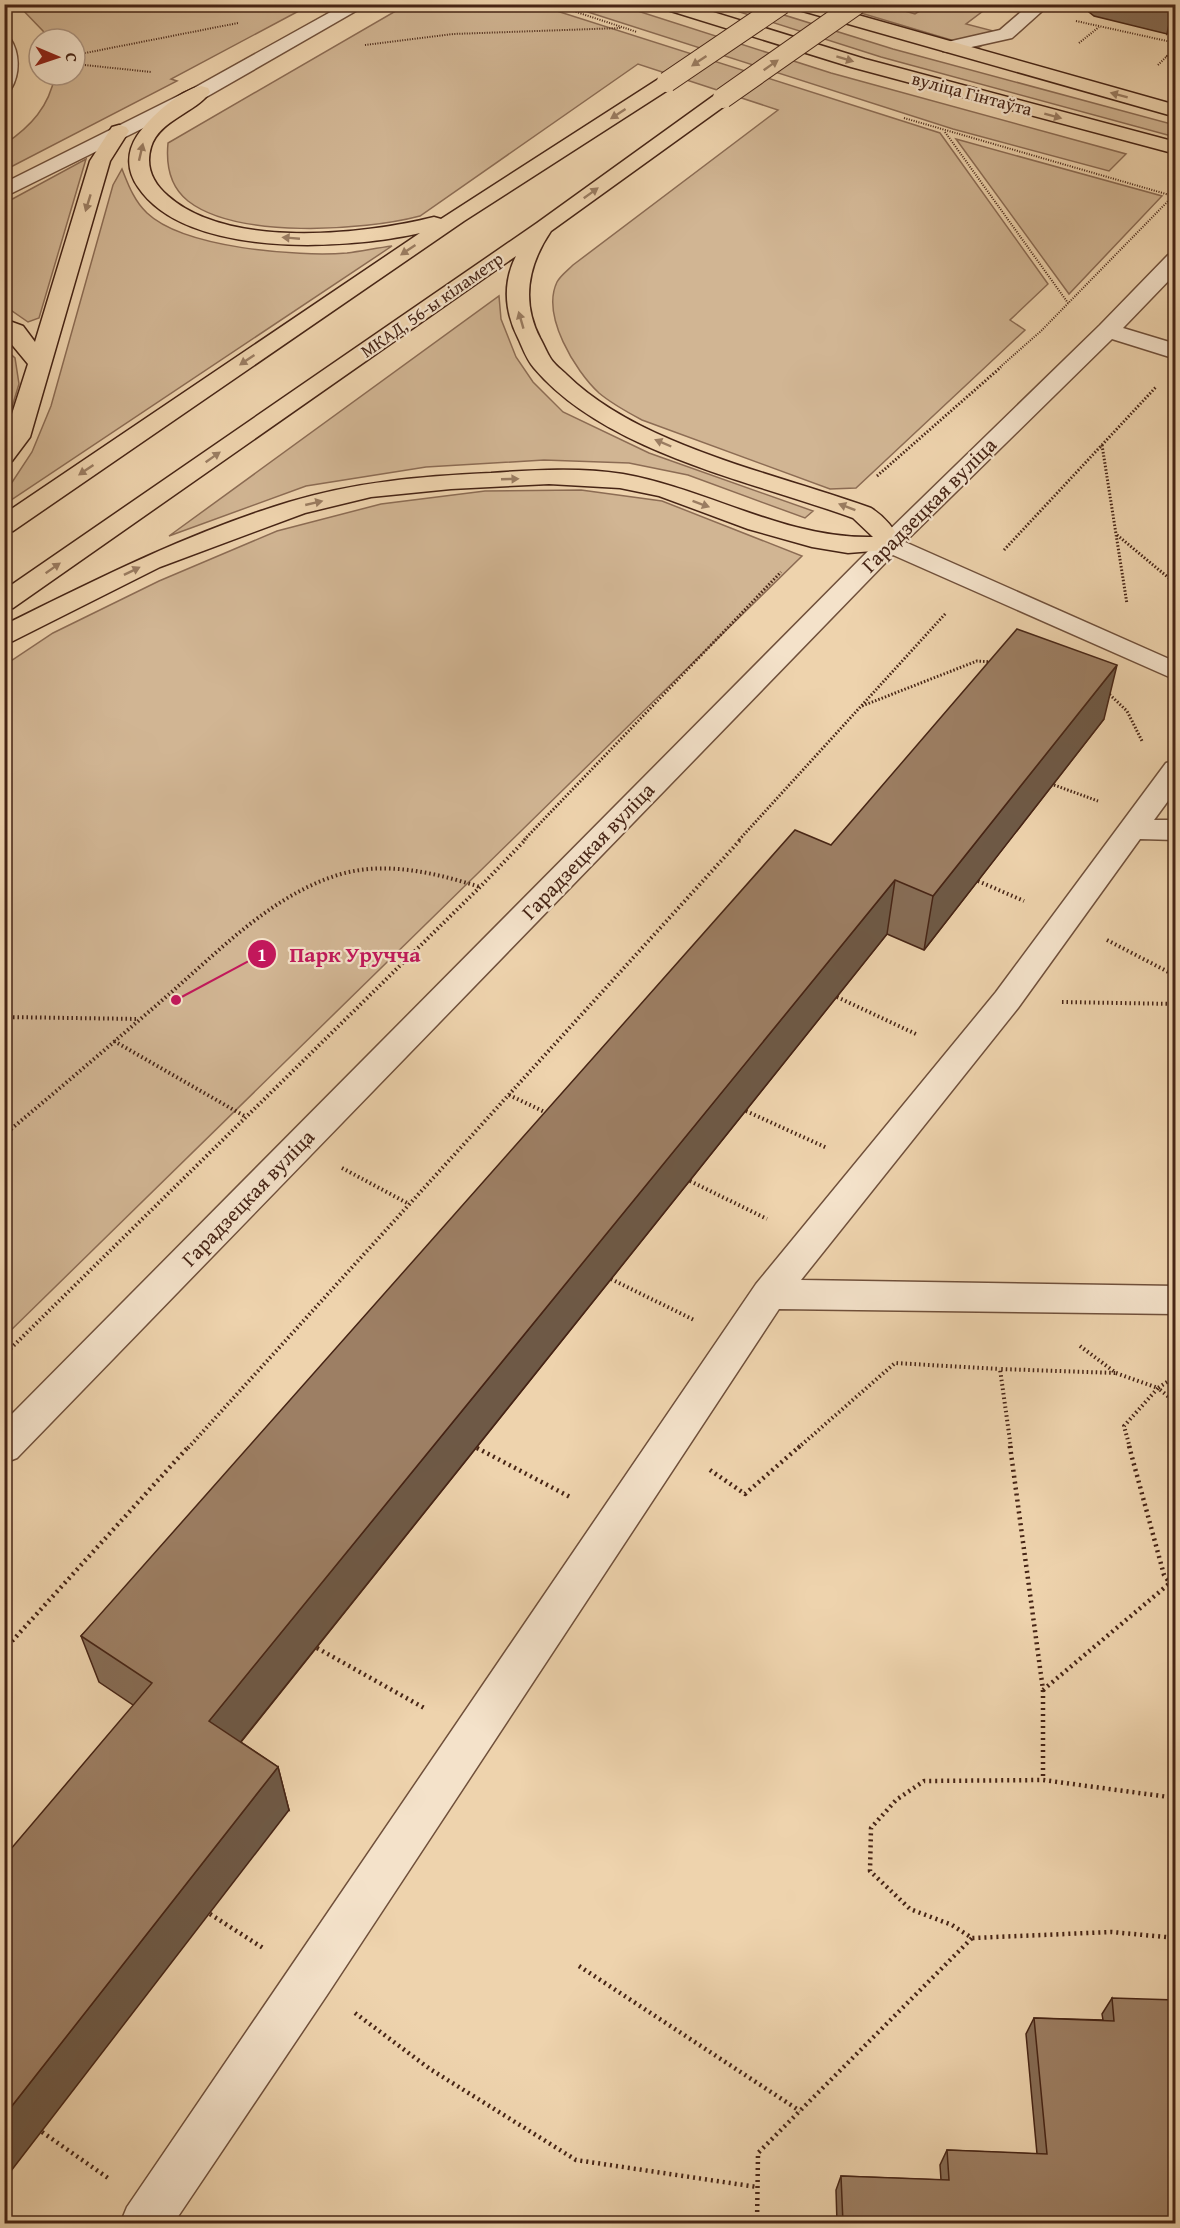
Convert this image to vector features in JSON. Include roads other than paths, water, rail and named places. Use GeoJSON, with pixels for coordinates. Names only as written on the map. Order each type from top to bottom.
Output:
{"type":"FeatureCollection","features":[{"type":"Feature","properties":{"kind":"main road","name":"вуліца Гінтаўта"},"geometry":{"type":"LineString","coordinates":[[667,4],[869,66],[1176,148]]}},
{"type":"Feature","properties":{"kind":"main road"},"geometry":{"type":"LineString","coordinates":[[4,526],[457,217],[667,82],[782,4]]}},
{"type":"Feature","properties":{"kind":"main road","name":"МКАД, 56-ы кіламетр"},"geometry":{"type":"LineString","coordinates":[[4,602],[544,227],[856,4]]}},
{"type":"Feature","properties":{"kind":"main road","name":"вуліца Гінтаўта"},"geometry":{"type":"LineString","coordinates":[[806,7],[1176,111]]}},
{"type":"Feature","properties":{"kind":"main road"},"geometry":{"type":"LineString","coordinates":[[201,92],[176,107],[160,122],[141,146],[138,170],[147,190],[169,206],[224,230],[303,239],[350,238],[398,233],[457,217]]}},
{"type":"Feature","properties":{"kind":"main road"},"geometry":{"type":"LineString","coordinates":[[4,456],[18,437],[100,161],[119,131]]}},
{"type":"Feature","properties":{"kind":"main road"},"geometry":{"type":"LineString","coordinates":[[4,635],[151,562],[297,507],[371,490],[451,482],[549,477],[620,481],[664,490],[757,524],[812,539],[848,545],[889,544],[883,531],[874,520],[862,513],[678,450],[612,420],[564,386],[531,347],[518,310],[520,270],[527,249],[544,227]]}},
{"type":"Feature","properties":{"kind":"main road"},"geometry":{"type":"LineString","coordinates":[[4,326],[15,331],[39,362]]}},
{"type":"Feature","properties":{"kind":"street"},"geometry":{"type":"LineString","coordinates":[[4,191],[119,131],[201,92],[359,4]]}},
{"type":"Feature","properties":{"kind":"street"},"geometry":{"type":"LineString","coordinates":[[950,47],[1006,34],[1041,4]]}},
{"type":"Feature","properties":{"kind":"street"},"geometry":{"type":"LineString","coordinates":[[4,42],[9,64],[4,86]]}},
{"type":"Feature","properties":{"kind":"street","name":"Гарадзецкая вуліца"},"geometry":{"type":"LineString","coordinates":[[4,1447],[889,544],[1108,330],[1176,260]]}},
{"type":"Feature","properties":{"kind":"street"},"geometry":{"type":"LineString","coordinates":[[1108,330],[1176,352]]}},
{"type":"Feature","properties":{"kind":"street"},"geometry":{"type":"LineString","coordinates":[[889,544],[1176,672]]}},
{"type":"Feature","properties":{"kind":"street"},"geometry":{"type":"LineString","coordinates":[[148,2217],[769,1294],[1007,1000],[1170,777]]}},
{"type":"Feature","properties":{"kind":"street"},"geometry":{"type":"LineString","coordinates":[[1132,829],[1176,830]]}},
{"type":"Feature","properties":{"kind":"street"},"geometry":{"type":"LineString","coordinates":[[769,1294],[1176,1300]]}},
{"type":"Feature","properties":{"kind":"place","name":"Парк Уручча"},"geometry":{"type":"Point","coordinates":[176,1000]}}]}
